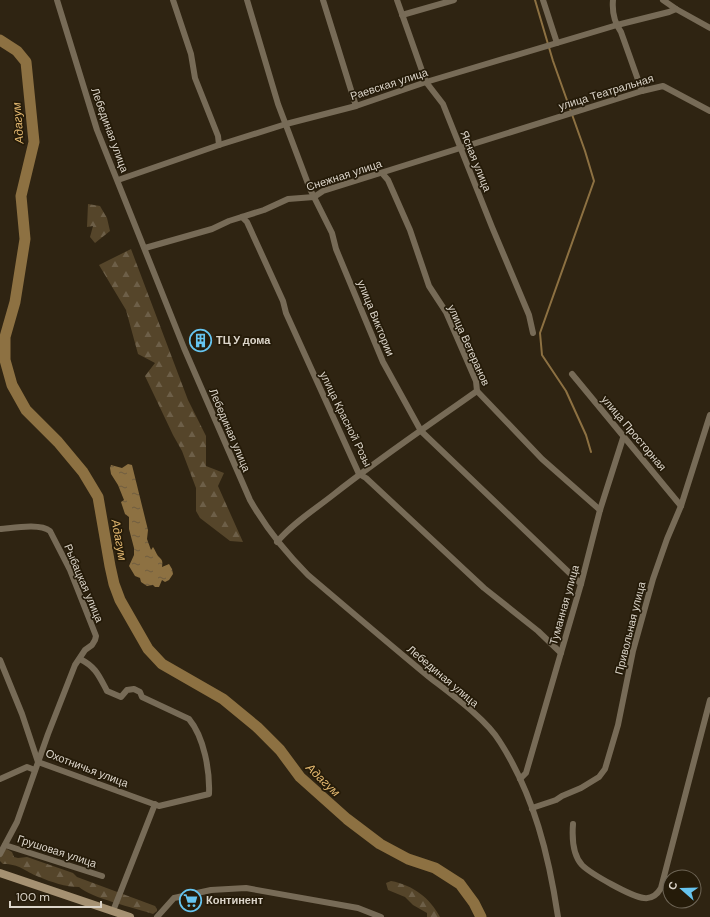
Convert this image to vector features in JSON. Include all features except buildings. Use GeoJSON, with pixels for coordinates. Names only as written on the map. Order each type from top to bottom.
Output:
{"type":"FeatureCollection","features":[{"type":"Feature","properties":{"kind":"main road"},"geometry":{"type":"LineString","coordinates":[[0,873],[130,917]]}},
{"type":"Feature","properties":{"kind":"street","name":"Лебединая улица"},"geometry":{"type":"LineString","coordinates":[[57,0],[97,130],[184,348],[240,480],[250,500],[277,542],[291,559],[308,575],[461,703],[488,727],[500,742],[520,779],[532,809],[546,852],[558,917]]}},
{"type":"Feature","properties":{"kind":"street"},"geometry":{"type":"LineString","coordinates":[[173,0],[191,54],[195,78],[218,136],[219,145]]}},
{"type":"Feature","properties":{"kind":"street","name":"улица Виктории"},"geometry":{"type":"LineString","coordinates":[[247,0],[274,92],[314,197],[332,233],[336,249],[383,362],[421,431],[581,584]]}},
{"type":"Feature","properties":{"kind":"street"},"geometry":{"type":"LineString","coordinates":[[323,0],[356,106]]}},
{"type":"Feature","properties":{"kind":"street","name":"Ясная улица"},"geometry":{"type":"LineString","coordinates":[[397,0],[426,82],[443,104],[529,315],[533,333]]}},
{"type":"Feature","properties":{"kind":"street"},"geometry":{"type":"LineString","coordinates":[[402,15],[454,0]]}},
{"type":"Feature","properties":{"kind":"street"},"geometry":{"type":"LineString","coordinates":[[543,0],[551,44]]}},
{"type":"Feature","properties":{"kind":"street"},"geometry":{"type":"LineString","coordinates":[[613,0],[612,9],[617,26],[621,32],[642,91]]}},
{"type":"Feature","properties":{"kind":"street"},"geometry":{"type":"LineString","coordinates":[[663,0],[710,28]]}},
{"type":"Feature","properties":{"kind":"street","name":"Раевская улица"},"geometry":{"type":"LineString","coordinates":[[118,180],[219,145],[286,124],[356,106],[426,82],[551,44],[676,9]]}},
{"type":"Feature","properties":{"kind":"street","name":"улица Театральная"},"geometry":{"type":"LineString","coordinates":[[528,127],[642,91],[663,86],[710,111]]}},
{"type":"Feature","properties":{"kind":"street","name":"Снежная улица"},"geometry":{"type":"LineString","coordinates":[[145,248],[212,229],[264,210],[288,199],[314,197],[323,191],[528,127]]}},
{"type":"Feature","properties":{"kind":"street","name":"улица Ветеранов"},"geometry":{"type":"LineString","coordinates":[[382,173],[388,180],[410,230],[429,286],[446,312],[476,381],[477,391],[542,459],[600,510]]}},
{"type":"Feature","properties":{"kind":"street","name":"улица Красной Розы"},"geometry":{"type":"LineString","coordinates":[[242,217],[247,222],[283,301],[286,313],[359,474],[366,478],[484,588],[538,630],[561,653]]}},
{"type":"Feature","properties":{"kind":"street","name":"улица Просторная"},"geometry":{"type":"LineString","coordinates":[[572,374],[624,435],[680,506]]}},
{"type":"Feature","properties":{"kind":"street"},"geometry":{"type":"LineString","coordinates":[[277,542],[285,533],[359,474],[477,391]]}},
{"type":"Feature","properties":{"kind":"street","name":"Привольная улица"},"geometry":{"type":"LineString","coordinates":[[532,809],[581,788],[599,776],[605,769],[618,724],[633,651],[653,579],[680,506],[710,415]]}},
{"type":"Feature","properties":{"kind":"street","name":"Туманная улица"},"geometry":{"type":"LineString","coordinates":[[520,779],[526,773],[581,584],[600,510],[624,435]]}},
{"type":"Feature","properties":{"kind":"street","name":"Рыбацкая улица"},"geometry":{"type":"LineString","coordinates":[[0,529],[38,526],[46,528],[50,531],[70,570],[96,636],[92,645],[85,650],[80,659]]}},
{"type":"Feature","properties":{"kind":"street"},"geometry":{"type":"LineString","coordinates":[[0,854],[17,822],[62,695],[75,665],[80,659]]}},
{"type":"Feature","properties":{"kind":"street","name":"Охотничья улица"},"geometry":{"type":"LineString","coordinates":[[0,660],[22,714],[38,762],[159,806],[209,794],[207,760],[194,725],[189,719],[142,697],[140,692],[134,689],[127,690],[121,697],[107,691],[98,673],[88,663],[80,659]]}},
{"type":"Feature","properties":{"kind":"street"},"geometry":{"type":"LineString","coordinates":[[574,824],[572,832],[574,850],[582,864],[602,878],[634,896],[648,898],[658,893],[661,888],[685,800],[710,700]]}},
{"type":"Feature","properties":{"kind":"street"},"geometry":{"type":"LineString","coordinates":[[0,779],[27,767],[35,770]]}},
{"type":"Feature","properties":{"kind":"street"},"geometry":{"type":"LineString","coordinates":[[114,911],[156,804]]}},
{"type":"Feature","properties":{"kind":"street","name":"Грушовая улица"},"geometry":{"type":"LineString","coordinates":[[5,845],[102,876]]}},
{"type":"Feature","properties":{"kind":"street"},"geometry":{"type":"LineString","coordinates":[[157,917],[174,898],[211,890],[246,888],[358,908],[381,917]]}},
{"type":"Feature","properties":{"kind":"green space"},"geometry":{"type":"Polygon","coordinates":[[[88,204],[100,206],[107,218],[110,231],[95,243],[90,237],[93,226],[87,227],[88,204]]]}},
{"type":"Feature","properties":{"kind":"green space"},"geometry":{"type":"Polygon","coordinates":[[[131,249],[188,400],[206,436],[206,466],[224,473],[218,486],[243,542],[230,541],[200,518],[196,511],[196,488],[182,451],[145,376],[155,363],[138,354],[126,310],[99,265],[131,249]]]}},
{"type":"Feature","properties":{"kind":"green space"},"geometry":{"type":"Polygon","coordinates":[[[7,849],[12,852],[14,857],[27,857],[73,873],[77,877],[155,906],[157,911],[153,914],[93,895],[79,887],[69,886],[44,879],[14,865],[3,864],[0,861],[0,857],[4,850],[7,849]]]}},
{"type":"Feature","properties":{"kind":"green space"},"geometry":{"type":"Polygon","coordinates":[[[391,881],[407,886],[420,893],[436,910],[440,917],[427,917],[427,913],[413,905],[405,897],[388,890],[386,883],[391,881]]]}},
{"type":"Feature","properties":{"kind":"water"},"geometry":{"type":"Polygon","coordinates":[[[128,464],[132,465],[148,530],[147,539],[151,550],[153,547],[162,560],[162,567],[169,564],[172,569],[173,574],[169,580],[165,582],[162,580],[159,587],[155,587],[153,585],[147,586],[141,582],[140,578],[135,576],[129,566],[134,555],[134,548],[129,529],[129,517],[125,514],[121,502],[124,500],[118,485],[111,474],[110,468],[111,465],[122,468],[128,464]]]}},
{"type":"Feature","properties":{"kind":"waterway"},"geometry":{"type":"LineString","coordinates":[[535,0],[553,61],[594,181],[540,333],[542,355],[566,391],[586,435],[591,452]]}},
{"type":"Feature","properties":{"kind":"waterway","name":"Адагум"},"geometry":{"type":"LineString","coordinates":[[0,40],[17,51],[26,62],[34,142],[21,196],[25,239],[15,302],[5,337],[5,360],[12,385],[26,410],[58,442],[83,472],[98,497],[110,566],[114,584],[120,600],[148,649],[162,664],[223,699],[257,727],[280,750],[300,777],[347,819],[380,844],[408,859],[435,868],[460,884],[474,903],[481,917]]}},
{"type":"Feature","properties":{"kind":"place","name":"ТЦ У дома"},"geometry":{"type":"Point","coordinates":[201,340]}},
{"type":"Feature","properties":{"kind":"place","name":"Континент"},"geometry":{"type":"Point","coordinates":[191,900]}}]}
